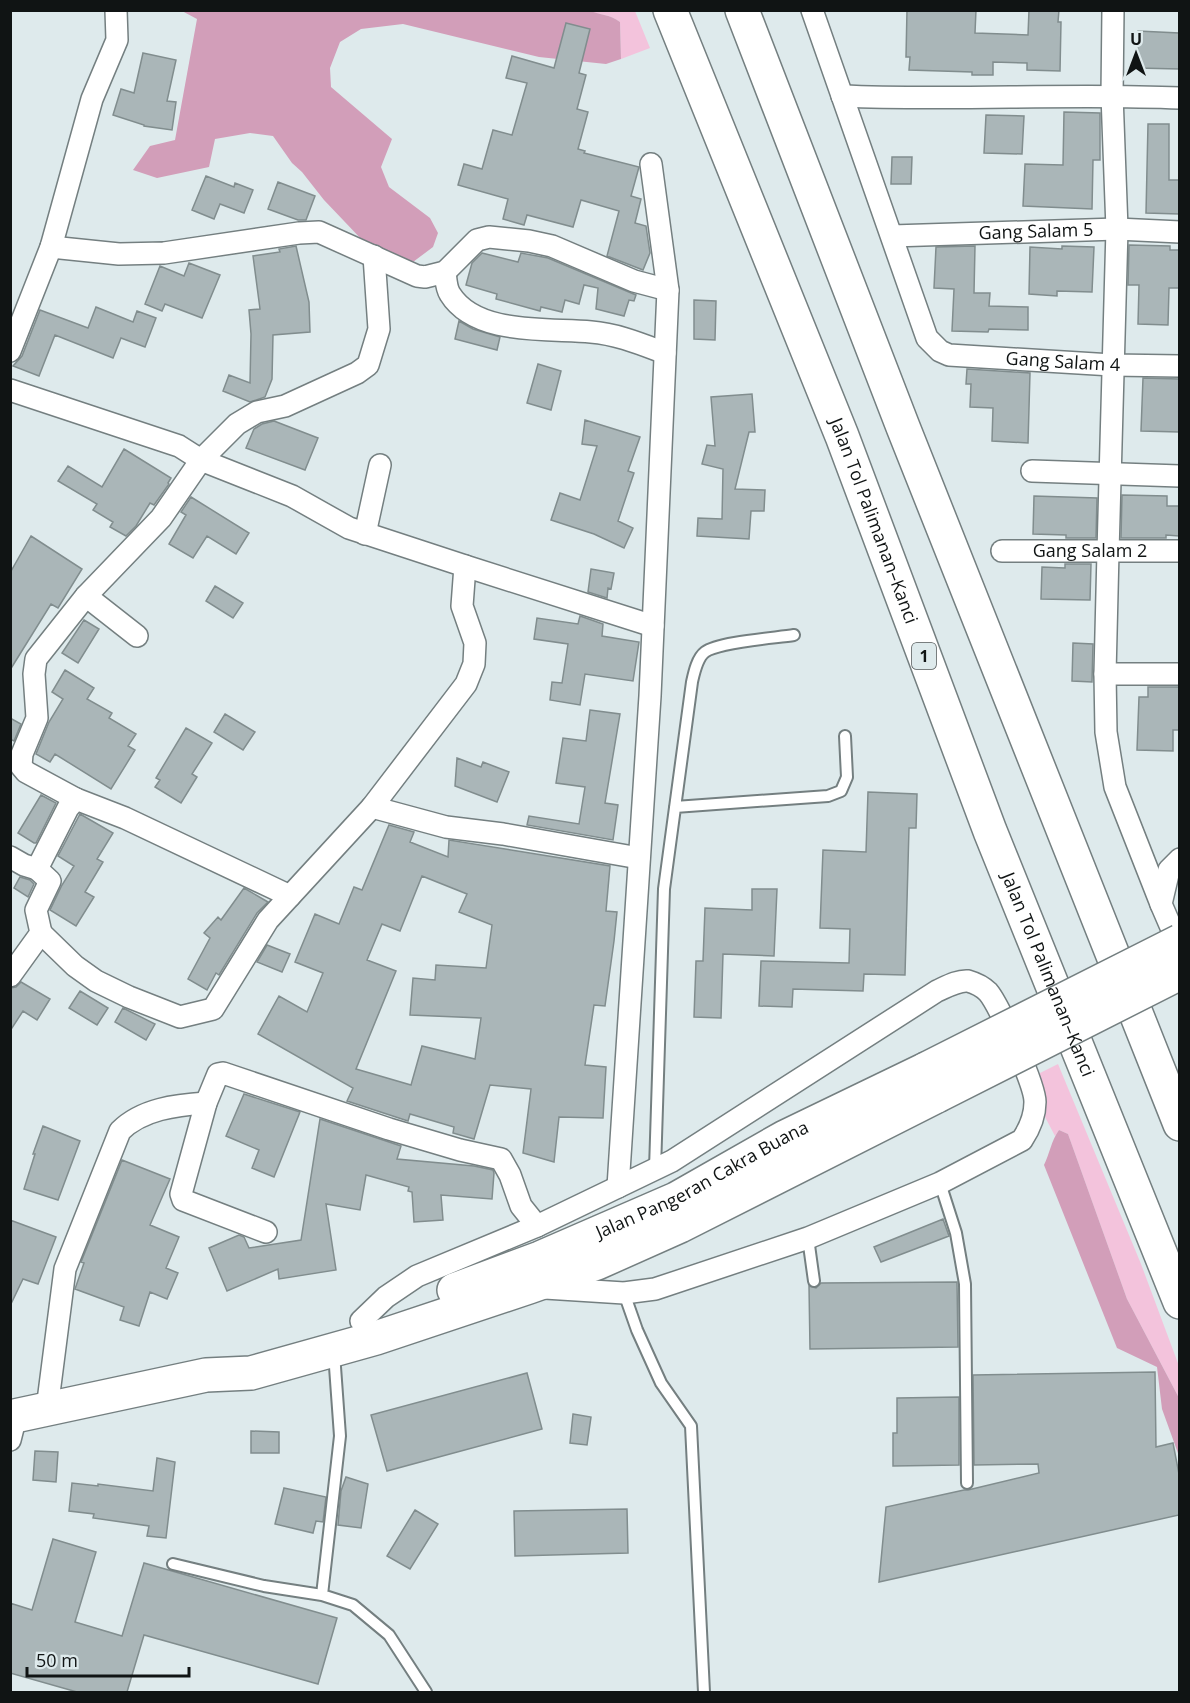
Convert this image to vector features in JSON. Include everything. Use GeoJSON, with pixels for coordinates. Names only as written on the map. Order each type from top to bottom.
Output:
{"type":"FeatureCollection","features":[{"type":"Feature","properties":{"kind":"main road","name":"Jalan Tol Palimanan–Kanci"},"geometry":{"type":"LineString","coordinates":[[670,10],[842,436],[990,831],[1179,1302]]}},
{"type":"Feature","properties":{"kind":"main road"},"geometry":{"type":"LineString","coordinates":[[742,10],[903,427],[1179,1124]]}},
{"type":"Feature","properties":{"kind":"main road","name":"Jalan Pangeran Cakra Buana"},"geometry":{"type":"LineString","coordinates":[[21,1421],[206,1375],[252,1373],[445,1316],[597,1263],[680,1226],[1179,941]]}},
{"type":"Feature","properties":{"kind":"main road","name":"Jalan Pangeran Cakra Buana"},"geometry":{"type":"LineString","coordinates":[[206,1375],[255,1349],[361,1321],[540,1258],[676,1198],[784,1137],[932,1082],[1179,973]]}},
{"type":"Feature","properties":{"kind":"street"},"geometry":{"type":"LineString","coordinates":[[10,351],[51,247],[92,99],[117,40],[116,10]]}},
{"type":"Feature","properties":{"kind":"street"},"geometry":{"type":"LineString","coordinates":[[812,10],[892,236]]}},
{"type":"Feature","properties":{"kind":"street"},"geometry":{"type":"LineString","coordinates":[[1113,10],[1112,95],[1117,229],[1105,674],[1106,732],[1115,787],[1179,948]]}},
{"type":"Feature","properties":{"kind":"street"},"geometry":{"type":"LineString","coordinates":[[842,96],[1112,95],[1179,98]]}},
{"type":"Feature","properties":{"kind":"street"},"geometry":{"type":"LineString","coordinates":[[618,1187],[653,626],[668,290],[651,164]]}},
{"type":"Feature","properties":{"kind":"street","name":"Gang Salam 5"},"geometry":{"type":"LineString","coordinates":[[892,236],[1117,229],[1179,232]]}},
{"type":"Feature","properties":{"kind":"street"},"geometry":{"type":"LineString","coordinates":[[51,247],[119,254],[164,253],[319,232],[417,276],[425,277],[445,272],[477,240],[489,237],[552,246],[634,281],[668,290]]}},
{"type":"Feature","properties":{"kind":"street","name":"Gang Salam 4"},"geometry":{"type":"LineString","coordinates":[[892,236],[927,338],[940,351],[949,355],[1112,365],[1179,366]]}},
{"type":"Feature","properties":{"kind":"street"},"geometry":{"type":"LineString","coordinates":[[290,896],[126,818],[76,799],[16,768],[37,718],[34,674],[36,659],[86,596],[161,518],[201,460],[237,424],[257,412],[285,406],[357,373],[368,365],[379,329],[374,256]]}},
{"type":"Feature","properties":{"kind":"street"},"geometry":{"type":"LineString","coordinates":[[445,272],[448,293],[463,309],[485,320],[518,328],[615,335],[665,353]]}},
{"type":"Feature","properties":{"kind":"street"},"geometry":{"type":"LineString","coordinates":[[10,390],[179,446],[201,460],[292,496],[349,528],[365,534],[653,626]]}},
{"type":"Feature","properties":{"kind":"street"},"geometry":{"type":"LineString","coordinates":[[365,534],[380,465]]}},
{"type":"Feature","properties":{"kind":"street"},"geometry":{"type":"LineString","coordinates":[[1032,471],[1179,476]]}},
{"type":"Feature","properties":{"kind":"street","name":"Gang Salam 2"},"geometry":{"type":"LineString","coordinates":[[1002,551],[1179,551]]}},
{"type":"Feature","properties":{"kind":"street"},"geometry":{"type":"LineString","coordinates":[[10,857],[37,869],[50,881],[36,910],[41,933],[75,966],[96,981],[180,1017],[213,1009],[268,920],[372,807],[466,684],[474,664],[475,643],[462,606],[465,566]]}},
{"type":"Feature","properties":{"kind":"street"},"geometry":{"type":"LineString","coordinates":[[86,596],[137,636]]}},
{"type":"Feature","properties":{"kind":"street"},"geometry":{"type":"LineString","coordinates":[[1105,674],[1179,674]]}},
{"type":"Feature","properties":{"kind":"street"},"geometry":{"type":"LineString","coordinates":[[37,869],[68,808],[76,799]]}},
{"type":"Feature","properties":{"kind":"street"},"geometry":{"type":"LineString","coordinates":[[372,807],[446,827],[503,834],[639,858]]}},
{"type":"Feature","properties":{"kind":"street"},"geometry":{"type":"LineString","coordinates":[[1161,904],[1169,870],[1179,859]]}},
{"type":"Feature","properties":{"kind":"street"},"geometry":{"type":"LineString","coordinates":[[10,976],[41,933]]}},
{"type":"Feature","properties":{"kind":"street"},"geometry":{"type":"LineString","coordinates":[[361,1321],[386,1297],[417,1276],[537,1226],[672,1161],[938,991],[957,982],[966,981],[981,987],[994,1001],[1032,1084],[1035,1100],[1034,1116],[1022,1140],[942,1191],[809,1247],[655,1289],[624,1293],[529,1287]]}},
{"type":"Feature","properties":{"kind":"street"},"geometry":{"type":"LineString","coordinates":[[266,1232],[183,1200],[182,1187],[206,1103],[218,1074],[223,1073],[389,1129],[460,1150],[501,1159],[510,1175],[521,1206],[537,1226]]}},
{"type":"Feature","properties":{"kind":"street"},"geometry":{"type":"LineString","coordinates":[[21,1421],[65,1269],[120,1131],[132,1119],[153,1111],[206,1103]]}},
{"type":"Feature","properties":{"kind":"lane"},"geometry":{"type":"LineString","coordinates":[[655,1169],[664,889],[696,666],[703,652],[716,647],[794,635]]}},
{"type":"Feature","properties":{"kind":"lane"},"geometry":{"type":"LineString","coordinates":[[675,807],[828,796],[841,791],[847,777],[845,736]]}},
{"type":"Feature","properties":{"kind":"lane"},"geometry":{"type":"LineString","coordinates":[[942,1191],[956,1233],[965,1284],[967,1483]]}},
{"type":"Feature","properties":{"kind":"lane"},"geometry":{"type":"LineString","coordinates":[[809,1247],[814,1279]]}},
{"type":"Feature","properties":{"kind":"lane"},"geometry":{"type":"LineString","coordinates":[[624,1293],[637,1330],[661,1383],[691,1425],[704,1692]]}},
{"type":"Feature","properties":{"kind":"lane"},"geometry":{"type":"LineString","coordinates":[[322,1595],[340,1436],[334,1350]]}},
{"type":"Feature","properties":{"kind":"lane"},"geometry":{"type":"LineString","coordinates":[[172,1564],[264,1586],[322,1595],[353,1605],[389,1635],[426,1692]]}},
{"type":"Feature","properties":{"kind":"shaded area"},"geometry":{"type":"Polygon","coordinates":[[[587,10],[612,17],[620,22],[621,59],[606,64],[539,57],[403,24],[361,29],[340,42],[330,68],[331,87],[392,139],[381,167],[389,187],[430,218],[438,233],[433,247],[413,262],[393,258],[364,242],[292,163],[273,136],[250,133],[215,139],[209,167],[157,178],[133,170],[150,146],[175,140],[197,19],[182,11],[587,10]]]}},
{"type":"Feature","properties":{"kind":"shaded area"},"geometry":{"type":"Polygon","coordinates":[[[587,11],[635,11],[650,48],[621,59],[620,22],[608,16],[587,11]]]}},
{"type":"Feature","properties":{"kind":"shaded area"},"geometry":{"type":"Polygon","coordinates":[[[1058,1064],[1141,1264],[1179,1366],[1179,1398],[1127,1299],[1068,1134],[1059,1130],[1055,1136],[1044,1115],[1034,1076],[1058,1064]]]}},
{"type":"Feature","properties":{"kind":"shaded area"},"geometry":{"type":"Polygon","coordinates":[[[1059,1130],[1068,1134],[1127,1299],[1179,1398],[1179,1456],[1162,1409],[1157,1367],[1117,1348],[1044,1165],[1059,1130]]]}},
{"type":"Feature","properties":{"kind":"building"},"geometry":{"type":"Polygon","coordinates":[[[907,10],[976,10],[975,33],[1028,35],[1029,10],[1059,10],[1058,22],[1061,22],[1060,71],[1027,70],[1027,63],[993,62],[993,75],[909,70],[910,57],[906,57],[907,10]]]}},
{"type":"Feature","properties":{"kind":"building"},"geometry":{"type":"Polygon","coordinates":[[[566,23],[590,29],[579,73],[586,75],[577,109],[588,112],[578,149],[585,151],[584,153],[639,167],[631,196],[641,199],[635,223],[646,226],[650,253],[643,270],[607,256],[619,211],[581,200],[573,227],[527,215],[524,225],[503,219],[508,199],[458,185],[464,164],[482,169],[493,130],[512,135],[527,83],[506,78],[512,56],[554,68],[566,23]]]}},
{"type":"Feature","properties":{"kind":"building"},"geometry":{"type":"Polygon","coordinates":[[[1138,31],[1179,33],[1179,69],[1137,68],[1138,31]]]}},
{"type":"Feature","properties":{"kind":"building"},"geometry":{"type":"Polygon","coordinates":[[[143,53],[176,60],[167,101],[176,102],[172,130],[144,126],[113,115],[121,89],[134,93],[143,53]]]}},
{"type":"Feature","properties":{"kind":"building"},"geometry":{"type":"Polygon","coordinates":[[[1064,112],[1100,113],[1100,160],[1093,160],[1092,209],[1023,206],[1025,164],[1063,165],[1064,112]]]}},
{"type":"Feature","properties":{"kind":"building"},"geometry":{"type":"Polygon","coordinates":[[[986,115],[1024,116],[1022,154],[984,153],[986,115]]]}},
{"type":"Feature","properties":{"kind":"building"},"geometry":{"type":"Polygon","coordinates":[[[1148,124],[1169,124],[1169,180],[1179,180],[1179,214],[1146,213],[1148,124]]]}},
{"type":"Feature","properties":{"kind":"building"},"geometry":{"type":"Polygon","coordinates":[[[892,157],[912,157],[911,184],[891,184],[892,157]]]}},
{"type":"Feature","properties":{"kind":"building"},"geometry":{"type":"Polygon","coordinates":[[[206,176],[234,187],[235,183],[253,190],[244,213],[220,204],[214,219],[192,210],[206,176]]]}},
{"type":"Feature","properties":{"kind":"building"},"geometry":{"type":"Polygon","coordinates":[[[278,182],[315,196],[306,220],[298,220],[268,209],[278,182]]]}},
{"type":"Feature","properties":{"kind":"building"},"geometry":{"type":"Polygon","coordinates":[[[1129,245],[1170,246],[1170,250],[1179,250],[1179,288],[1169,288],[1168,325],[1138,324],[1139,285],[1128,285],[1129,245]]]}},
{"type":"Feature","properties":{"kind":"building"},"geometry":{"type":"Polygon","coordinates":[[[296,246],[309,302],[310,332],[273,335],[272,379],[265,397],[250,402],[223,391],[229,375],[250,383],[249,310],[260,309],[253,256],[280,252],[279,249],[296,246]]]}},
{"type":"Feature","properties":{"kind":"building"},"geometry":{"type":"Polygon","coordinates":[[[975,246],[974,293],[990,293],[989,306],[1028,307],[1028,330],[952,331],[954,289],[934,288],[936,247],[975,246]]]}},
{"type":"Feature","properties":{"kind":"building"},"geometry":{"type":"Polygon","coordinates":[[[1062,246],[1094,247],[1092,292],[1057,291],[1057,296],[1029,294],[1030,247],[1062,249],[1062,246]]]}},
{"type":"Feature","properties":{"kind":"building"},"geometry":{"type":"Polygon","coordinates":[[[482,253],[518,262],[521,253],[548,258],[636,295],[634,301],[629,300],[624,316],[596,309],[598,288],[584,285],[579,304],[565,300],[562,312],[541,307],[540,311],[496,299],[497,294],[466,285],[472,263],[482,253]]]}},
{"type":"Feature","properties":{"kind":"building"},"geometry":{"type":"Polygon","coordinates":[[[189,263],[220,275],[202,318],[165,304],[162,311],[145,304],[160,266],[184,276],[189,263]]]}},
{"type":"Feature","properties":{"kind":"building"},"geometry":{"type":"Polygon","coordinates":[[[694,300],[716,301],[715,340],[694,339],[694,300]]]}},
{"type":"Feature","properties":{"kind":"building"},"geometry":{"type":"Polygon","coordinates":[[[96,307],[133,322],[137,311],[156,318],[145,347],[121,338],[113,358],[55,335],[39,376],[13,366],[22,356],[40,310],[88,328],[96,307]]]}},
{"type":"Feature","properties":{"kind":"building"},"geometry":{"type":"Polygon","coordinates":[[[459,321],[473,329],[500,337],[497,350],[455,339],[459,321]]]}},
{"type":"Feature","properties":{"kind":"building"},"geometry":{"type":"Polygon","coordinates":[[[538,364],[561,371],[551,410],[527,403],[538,364]]]}},
{"type":"Feature","properties":{"kind":"building"},"geometry":{"type":"Polygon","coordinates":[[[967,369],[1030,373],[1028,443],[992,441],[993,408],[970,407],[971,384],[966,384],[967,369]]]}},
{"type":"Feature","properties":{"kind":"building"},"geometry":{"type":"Polygon","coordinates":[[[1143,378],[1179,379],[1179,432],[1141,431],[1143,378]]]}},
{"type":"Feature","properties":{"kind":"building"},"geometry":{"type":"Polygon","coordinates":[[[752,394],[755,432],[749,432],[735,489],[765,490],[764,511],[751,511],[749,539],[697,536],[698,518],[722,519],[723,469],[702,464],[707,445],[715,446],[711,397],[752,394]]]}},
{"type":"Feature","properties":{"kind":"building"},"geometry":{"type":"Polygon","coordinates":[[[585,420],[640,437],[628,471],[634,473],[618,521],[633,528],[624,548],[594,534],[551,520],[560,493],[580,500],[597,446],[582,444],[585,420]]]}},
{"type":"Feature","properties":{"kind":"building"},"geometry":{"type":"Polygon","coordinates":[[[274,421],[318,438],[305,470],[246,448],[254,429],[274,421]]]}},
{"type":"Feature","properties":{"kind":"building"},"geometry":{"type":"Polygon","coordinates":[[[124,449],[171,478],[154,505],[150,503],[136,526],[126,536],[110,527],[113,522],[93,510],[97,504],[58,481],[68,466],[102,487],[124,449]]]}},
{"type":"Feature","properties":{"kind":"building"},"geometry":{"type":"Polygon","coordinates":[[[1122,495],[1167,496],[1167,506],[1179,506],[1179,536],[1121,538],[1122,495]]]}},
{"type":"Feature","properties":{"kind":"building"},"geometry":{"type":"Polygon","coordinates":[[[1034,496],[1097,498],[1096,538],[1066,538],[1066,535],[1033,534],[1034,496]]]}},
{"type":"Feature","properties":{"kind":"building"},"geometry":{"type":"Polygon","coordinates":[[[191,497],[249,533],[236,554],[207,536],[193,558],[169,544],[186,515],[181,512],[191,497]]]}},
{"type":"Feature","properties":{"kind":"building"},"geometry":{"type":"Polygon","coordinates":[[[31,536],[82,569],[58,608],[51,604],[10,670],[10,573],[31,536]]]}},
{"type":"Feature","properties":{"kind":"building"},"geometry":{"type":"Polygon","coordinates":[[[1065,564],[1091,564],[1090,600],[1041,599],[1042,567],[1065,568],[1065,564]]]}},
{"type":"Feature","properties":{"kind":"building"},"geometry":{"type":"Polygon","coordinates":[[[591,569],[614,573],[607,598],[588,592],[591,569]]]}},
{"type":"Feature","properties":{"kind":"building"},"geometry":{"type":"Polygon","coordinates":[[[215,586],[243,603],[233,618],[206,601],[215,586]]]}},
{"type":"Feature","properties":{"kind":"building"},"geometry":{"type":"Polygon","coordinates":[[[580,616],[603,624],[602,636],[639,642],[633,681],[585,674],[580,705],[550,700],[552,682],[562,683],[568,644],[534,639],[537,618],[578,624],[580,616]]]}},
{"type":"Feature","properties":{"kind":"building"},"geometry":{"type":"Polygon","coordinates":[[[84,620],[99,629],[78,663],[62,653],[84,620]]]}},
{"type":"Feature","properties":{"kind":"building"},"geometry":{"type":"Polygon","coordinates":[[[1073,643],[1093,644],[1092,682],[1072,681],[1073,643]]]}},
{"type":"Feature","properties":{"kind":"building"},"geometry":{"type":"Polygon","coordinates":[[[65,670],[94,688],[87,699],[112,713],[109,718],[136,734],[128,746],[135,750],[111,789],[55,754],[50,762],[36,754],[49,722],[63,699],[52,692],[65,670]]]}},
{"type":"Feature","properties":{"kind":"building"},"geometry":{"type":"Polygon","coordinates":[[[1148,687],[1179,687],[1179,730],[1173,730],[1173,751],[1137,750],[1139,697],[1148,697],[1148,687]]]}},
{"type":"Feature","properties":{"kind":"building"},"geometry":{"type":"Polygon","coordinates":[[[590,710],[620,714],[605,803],[618,805],[613,840],[527,825],[529,816],[579,824],[585,787],[556,783],[563,738],[586,741],[590,710]]]}},
{"type":"Feature","properties":{"kind":"building"},"geometry":{"type":"Polygon","coordinates":[[[225,714],[255,732],[243,750],[214,732],[225,714]]]}},
{"type":"Feature","properties":{"kind":"building"},"geometry":{"type":"Polygon","coordinates":[[[10,718],[21,724],[14,741],[10,739],[10,718]]]}},
{"type":"Feature","properties":{"kind":"building"},"geometry":{"type":"Polygon","coordinates":[[[186,728],[212,743],[192,774],[197,777],[181,803],[155,787],[160,780],[156,778],[186,728]]]}},
{"type":"Feature","properties":{"kind":"building"},"geometry":{"type":"Polygon","coordinates":[[[457,758],[481,767],[483,762],[509,772],[497,802],[455,786],[457,758]]]}},
{"type":"Feature","properties":{"kind":"building"},"geometry":{"type":"Polygon","coordinates":[[[868,792],[917,794],[916,828],[909,828],[905,975],[864,974],[863,991],[793,989],[792,1007],[759,1006],[761,961],[849,963],[850,929],[820,928],[823,850],[866,852],[868,792]]]}},
{"type":"Feature","properties":{"kind":"building"},"geometry":{"type":"Polygon","coordinates":[[[41,795],[56,803],[34,843],[18,833],[41,795]]]}},
{"type":"Feature","properties":{"kind":"building"},"geometry":{"type":"Polygon","coordinates":[[[80,814],[113,833],[97,859],[103,862],[85,892],[94,897],[76,926],[50,910],[74,866],[58,856],[80,814]]]}},
{"type":"Feature","properties":{"kind":"building"},"geometry":{"type":"Polygon","coordinates":[[[389,825],[414,832],[410,842],[448,857],[449,840],[610,866],[606,911],[617,912],[614,941],[605,1006],[594,1005],[585,1065],[606,1067],[603,1118],[559,1117],[554,1162],[523,1153],[531,1089],[490,1085],[474,1139],[453,1133],[454,1127],[410,1114],[408,1121],[347,1101],[353,1088],[258,1034],[279,996],[307,1012],[323,973],[295,962],[315,914],[339,924],[354,887],[362,890],[389,825]],[[422,876],[400,931],[382,924],[367,960],[396,971],[356,1069],[411,1085],[422,1046],[475,1059],[481,1018],[410,1015],[413,978],[435,980],[436,965],[486,968],[492,925],[459,912],[467,894],[422,876]]]}},
{"type":"Feature","properties":{"kind":"building"},"geometry":{"type":"Polygon","coordinates":[[[20,877],[34,884],[28,897],[14,888],[20,877]]]}},
{"type":"Feature","properties":{"kind":"building"},"geometry":{"type":"Polygon","coordinates":[[[244,888],[268,902],[257,913],[219,975],[216,973],[207,990],[188,979],[210,938],[204,933],[218,917],[221,920],[244,888]]]}},
{"type":"Feature","properties":{"kind":"building"},"geometry":{"type":"Polygon","coordinates":[[[752,889],[777,889],[774,956],[723,954],[721,1018],[694,1017],[696,961],[703,961],[705,908],[752,910],[752,889]]]}},
{"type":"Feature","properties":{"kind":"building"},"geometry":{"type":"Polygon","coordinates":[[[267,945],[290,954],[282,972],[257,962],[267,945]]]}},
{"type":"Feature","properties":{"kind":"building"},"geometry":{"type":"Polygon","coordinates":[[[21,982],[50,999],[37,1020],[23,1011],[10,1031],[10,988],[16,987],[21,982]]]}},
{"type":"Feature","properties":{"kind":"building"},"geometry":{"type":"Polygon","coordinates":[[[80,991],[108,1008],[97,1025],[69,1008],[80,991]]]}},
{"type":"Feature","properties":{"kind":"building"},"geometry":{"type":"Polygon","coordinates":[[[123,1008],[155,1024],[146,1040],[115,1022],[123,1008]]]}},
{"type":"Feature","properties":{"kind":"building"},"geometry":{"type":"Polygon","coordinates":[[[244,1094],[300,1112],[274,1177],[252,1168],[259,1150],[226,1136],[244,1094]]]}},
{"type":"Feature","properties":{"kind":"building"},"geometry":{"type":"Polygon","coordinates":[[[320,1119],[401,1146],[397,1159],[474,1166],[493,1170],[492,1199],[441,1195],[443,1220],[414,1222],[412,1192],[408,1191],[409,1187],[366,1175],[360,1210],[326,1204],[336,1270],[279,1279],[278,1269],[227,1291],[209,1248],[239,1235],[244,1237],[249,1248],[301,1240],[320,1119]]]}},
{"type":"Feature","properties":{"kind":"building"},"geometry":{"type":"Polygon","coordinates":[[[43,1126],[80,1141],[58,1200],[24,1189],[43,1126]]]}},
{"type":"Feature","properties":{"kind":"building"},"geometry":{"type":"Polygon","coordinates":[[[122,1160],[170,1179],[150,1225],[179,1237],[166,1268],[178,1273],[167,1299],[150,1292],[139,1326],[120,1320],[124,1307],[75,1289],[84,1263],[81,1262],[122,1160]]]}},
{"type":"Feature","properties":{"kind":"building"},"geometry":{"type":"Polygon","coordinates":[[[943,1219],[949,1236],[881,1262],[874,1247],[943,1219]]]}},
{"type":"Feature","properties":{"kind":"building"},"geometry":{"type":"Polygon","coordinates":[[[10,1220],[56,1237],[38,1284],[23,1279],[10,1306],[10,1220]]]}},
{"type":"Feature","properties":{"kind":"building"},"geometry":{"type":"Polygon","coordinates":[[[957,1282],[958,1347],[810,1349],[809,1286],[816,1288],[821,1283],[957,1282]]]}},
{"type":"Feature","properties":{"kind":"building"},"geometry":{"type":"Polygon","coordinates":[[[1155,1372],[1156,1447],[1173,1443],[1179,1474],[1179,1515],[879,1582],[886,1507],[1039,1473],[1038,1464],[974,1465],[973,1375],[1155,1372]]]}},
{"type":"Feature","properties":{"kind":"building"},"geometry":{"type":"Polygon","coordinates":[[[527,1373],[542,1429],[387,1471],[371,1415],[527,1373]]]}},
{"type":"Feature","properties":{"kind":"building"},"geometry":{"type":"Polygon","coordinates":[[[959,1397],[959,1465],[893,1466],[893,1433],[897,1433],[897,1398],[959,1397]]]}},
{"type":"Feature","properties":{"kind":"building"},"geometry":{"type":"Polygon","coordinates":[[[573,1414],[591,1417],[587,1445],[570,1443],[573,1414]]]}},
{"type":"Feature","properties":{"kind":"building"},"geometry":{"type":"Polygon","coordinates":[[[251,1431],[279,1432],[279,1453],[251,1453],[251,1431]]]}},
{"type":"Feature","properties":{"kind":"building"},"geometry":{"type":"Polygon","coordinates":[[[35,1451],[58,1452],[56,1482],[33,1480],[35,1451]]]}},
{"type":"Feature","properties":{"kind":"building"},"geometry":{"type":"Polygon","coordinates":[[[157,1458],[175,1462],[166,1538],[147,1536],[149,1526],[93,1518],[94,1514],[69,1511],[72,1483],[153,1491],[157,1458]]]}},
{"type":"Feature","properties":{"kind":"building"},"geometry":{"type":"Polygon","coordinates":[[[346,1477],[368,1484],[361,1528],[338,1525],[341,1491],[346,1477]]]}},
{"type":"Feature","properties":{"kind":"building"},"geometry":{"type":"Polygon","coordinates":[[[284,1488],[326,1497],[323,1522],[316,1521],[313,1533],[275,1524],[284,1488]]]}},
{"type":"Feature","properties":{"kind":"building"},"geometry":{"type":"Polygon","coordinates":[[[627,1509],[628,1553],[515,1556],[514,1511],[627,1509]]]}},
{"type":"Feature","properties":{"kind":"building"},"geometry":{"type":"Polygon","coordinates":[[[415,1510],[438,1524],[410,1569],[387,1556],[415,1510]]]}},
{"type":"Feature","properties":{"kind":"building"},"geometry":{"type":"Polygon","coordinates":[[[53,1539],[96,1552],[75,1622],[122,1636],[144,1563],[337,1618],[318,1684],[144,1635],[127,1692],[77,1692],[10,1673],[10,1603],[32,1610],[53,1539]]]}}]}
